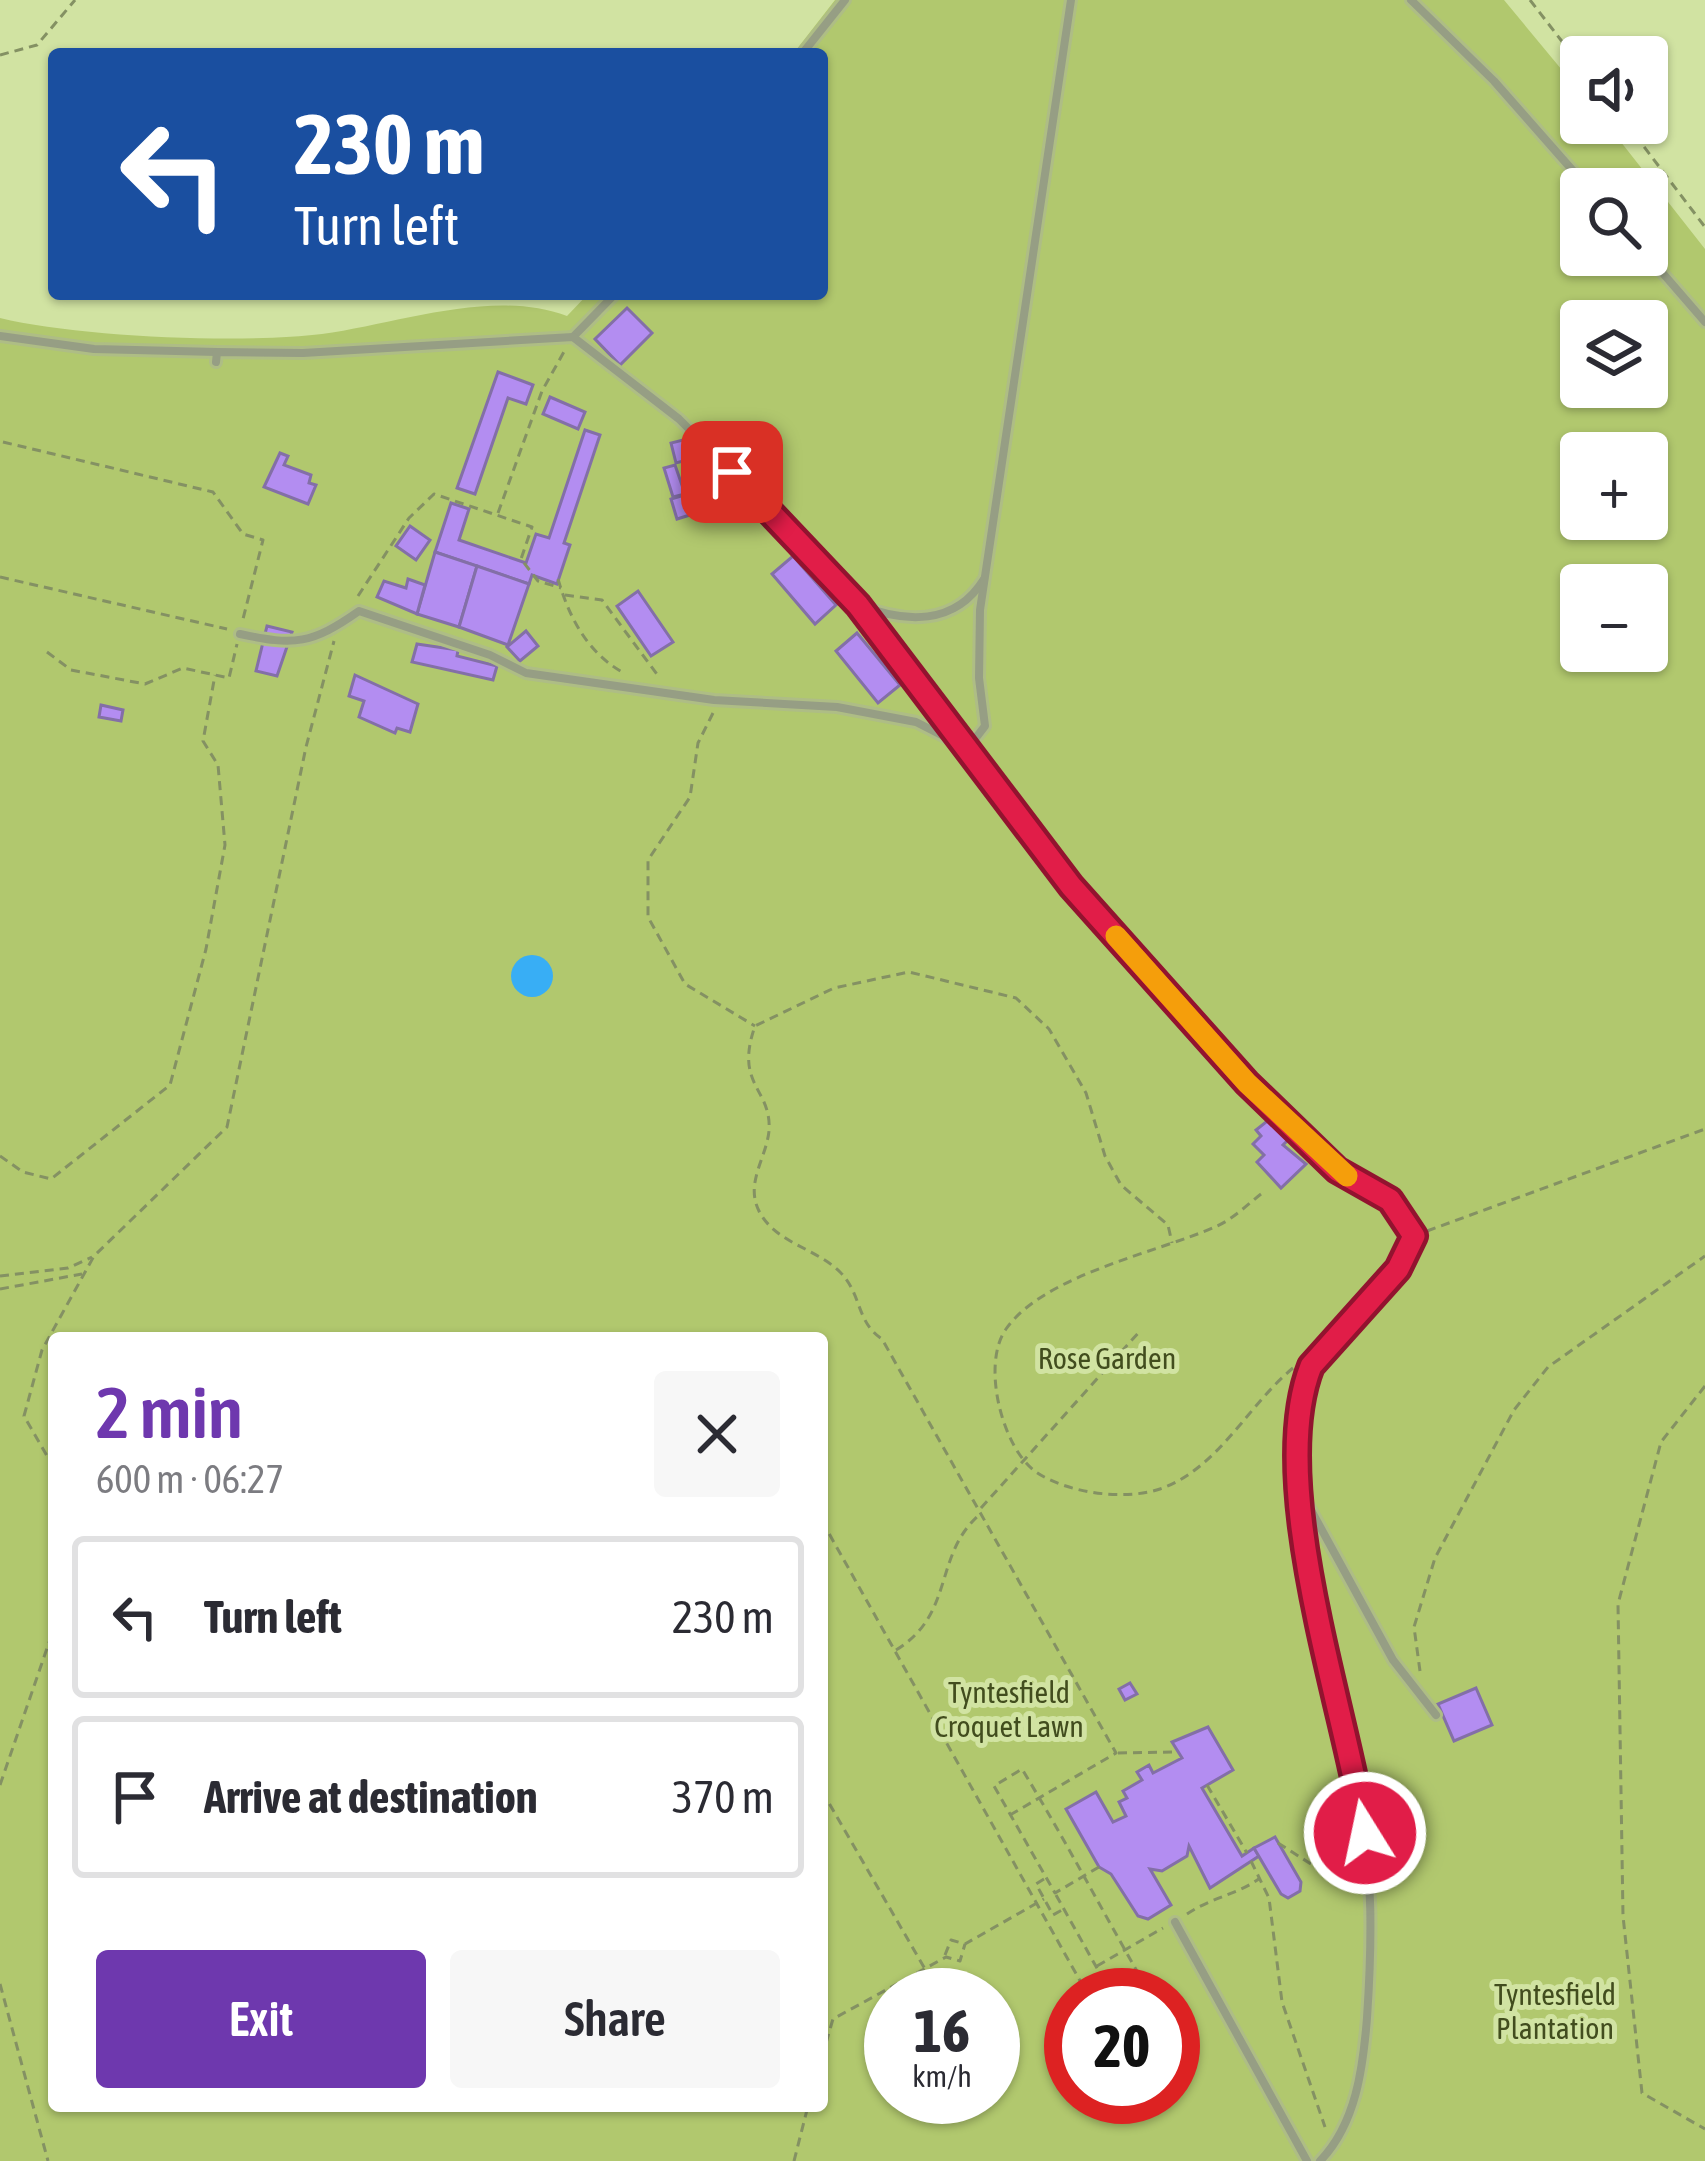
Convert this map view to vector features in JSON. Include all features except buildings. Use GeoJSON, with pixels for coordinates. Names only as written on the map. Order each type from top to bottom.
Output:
{"type":"FeatureCollection","features":[{"type":"Feature","properties":{"kind":"lane"},"geometry":{"type":"LineString","coordinates":[[807,48],[844,0]]}},
{"type":"Feature","properties":{"kind":"lane"},"geometry":{"type":"LineString","coordinates":[[968,748],[985,726],[979,678],[986,577],[1070,0]]}},
{"type":"Feature","properties":{"kind":"lane"},"geometry":{"type":"LineString","coordinates":[[1412,0],[1494,81],[1571,168]]}},
{"type":"Feature","properties":{"kind":"lane"},"geometry":{"type":"LineString","coordinates":[[1665,276],[1705,322]]}},
{"type":"Feature","properties":{"kind":"lane"},"geometry":{"type":"LineString","coordinates":[[573,337],[609,300]]}},
{"type":"Feature","properties":{"kind":"lane"},"geometry":{"type":"LineString","coordinates":[[0,336],[94,349],[216,357],[573,337],[679,419],[858,605],[1071,886],[1231,1065],[1337,1170],[1390,1200],[1414,1236],[1398,1269],[1311,1366],[1304,1384],[1296,1462],[1311,1589],[1360,1800],[1371,1882],[1364,2056],[1340,2140],[1320,2161]]}},
{"type":"Feature","properties":{"kind":"lane"},"geometry":{"type":"LineString","coordinates":[[858,605],[894,617],[924,619],[966,601],[986,577]]}},
{"type":"Feature","properties":{"kind":"lane"},"geometry":{"type":"LineString","coordinates":[[240,634],[288,645],[308,642],[359,611],[490,655],[526,673],[714,700],[877,714],[916,722],[968,748]]}},
{"type":"Feature","properties":{"kind":"lane"},"geometry":{"type":"LineString","coordinates":[[1302,1495],[1393,1660],[1436,1714]]}},
{"type":"Feature","properties":{"kind":"lane"},"geometry":{"type":"LineString","coordinates":[[1175,1922],[1307,2161]]}},
{"type":"Feature","properties":{"kind":"path"},"geometry":{"type":"LineString","coordinates":[[0,56],[37,45],[75,0]]}},
{"type":"Feature","properties":{"kind":"path"},"geometry":{"type":"LineString","coordinates":[[1530,0],[1560,39]]}},
{"type":"Feature","properties":{"kind":"path"},"geometry":{"type":"LineString","coordinates":[[1641,144],[1705,226]]}},
{"type":"Feature","properties":{"kind":"path"},"geometry":{"type":"LineString","coordinates":[[498,514],[542,391],[573,337]]}},
{"type":"Feature","properties":{"kind":"path"},"geometry":{"type":"LineString","coordinates":[[3,442],[213,492],[243,534],[262,540],[229,678],[183,668],[145,684],[71,670],[47,652]]}},
{"type":"Feature","properties":{"kind":"path"},"geometry":{"type":"LineString","coordinates":[[353,603],[409,518],[434,494],[532,527],[521,559],[538,581],[561,588]]}},
{"type":"Feature","properties":{"kind":"path"},"geometry":{"type":"LineString","coordinates":[[0,577],[240,634]]}},
{"type":"Feature","properties":{"kind":"path"},"geometry":{"type":"LineString","coordinates":[[558,579],[601,660],[665,693]]}},
{"type":"Feature","properties":{"kind":"path"},"geometry":{"type":"LineString","coordinates":[[563,595],[578,593],[602,601],[615,613],[665,693]]}},
{"type":"Feature","properties":{"kind":"path"},"geometry":{"type":"LineString","coordinates":[[52,1332],[94,1256],[227,1127],[306,747],[342,623]]}},
{"type":"Feature","properties":{"kind":"path"},"geometry":{"type":"LineString","coordinates":[[0,1156],[23,1172],[51,1178],[170,1085],[206,949],[225,845],[218,765],[203,741],[215,675]]}},
{"type":"Feature","properties":{"kind":"path"},"geometry":{"type":"LineString","coordinates":[[714,700],[698,743],[689,797],[648,860],[648,916],[685,984],[755,1026]]}},
{"type":"Feature","properties":{"kind":"path"},"geometry":{"type":"LineString","coordinates":[[755,1026],[834,988],[909,972],[1016,998],[1049,1029],[1086,1093],[1105,1156],[1121,1185],[1168,1225],[1172,1243]]}},
{"type":"Feature","properties":{"kind":"path"},"geometry":{"type":"LineString","coordinates":[[755,1026],[746,1065],[769,1130],[753,1186],[758,1210],[774,1228],[843,1274],[866,1328],[882,1339],[1116,1753]]}},
{"type":"Feature","properties":{"kind":"path"},"geometry":{"type":"LineString","coordinates":[[1414,1236],[1705,1130]]}},
{"type":"Feature","properties":{"kind":"path"},"geometry":{"type":"LineString","coordinates":[[1261,1195],[1221,1225],[1063,1287],[1031,1305],[1006,1330],[995,1362],[997,1386],[1024,1460],[1052,1480],[1115,1495],[1160,1489],[1203,1464],[1301,1361]]}},
{"type":"Feature","properties":{"kind":"path"},"geometry":{"type":"LineString","coordinates":[[0,1276],[68,1268],[94,1256]]}},
{"type":"Feature","properties":{"kind":"path"},"geometry":{"type":"LineString","coordinates":[[1421,1677],[1414,1627],[1435,1558],[1514,1410],[1548,1367],[1705,1256]]}},
{"type":"Feature","properties":{"kind":"path"},"geometry":{"type":"LineString","coordinates":[[0,1289],[84,1274]]}},
{"type":"Feature","properties":{"kind":"path"},"geometry":{"type":"LineString","coordinates":[[895,1650],[928,1624],[955,1547],[980,1512],[1140,1331]]}},
{"type":"Feature","properties":{"kind":"path"},"geometry":{"type":"LineString","coordinates":[[48,1339],[24,1416],[48,1458]]}},
{"type":"Feature","properties":{"kind":"path"},"geometry":{"type":"LineString","coordinates":[[1705,1386],[1661,1442],[1618,1604],[1623,1916],[1642,2093],[1705,2129]]}},
{"type":"Feature","properties":{"kind":"path"},"geometry":{"type":"LineString","coordinates":[[828,1532],[1073,1968]]}},
{"type":"Feature","properties":{"kind":"path"},"geometry":{"type":"LineString","coordinates":[[0,1786],[48,1646]]}},
{"type":"Feature","properties":{"kind":"path"},"geometry":{"type":"LineString","coordinates":[[1010,1815],[1116,1753],[1178,1752]]}},
{"type":"Feature","properties":{"kind":"path"},"geometry":{"type":"LineString","coordinates":[[1135,1968],[1124,1949],[1039,1798],[1022,1769],[994,1786],[1097,1966],[1124,1949],[1175,1922],[1214,1896],[1237,1894],[1260,1878]]}},
{"type":"Feature","properties":{"kind":"path"},"geometry":{"type":"LineString","coordinates":[[1207,1785],[1246,1853]]}},
{"type":"Feature","properties":{"kind":"path"},"geometry":{"type":"LineString","coordinates":[[828,1800],[925,1968],[946,1957],[963,1960],[965,1944]]}},
{"type":"Feature","properties":{"kind":"path"},"geometry":{"type":"LineString","coordinates":[[1278,1843],[1287,1844],[1336,1880],[1356,1888],[1371,1882]]}},
{"type":"Feature","properties":{"kind":"path"},"geometry":{"type":"LineString","coordinates":[[1251,1861],[1270,1898],[1282,2002],[1307,2082],[1324,2126],[1340,2140]]}},
{"type":"Feature","properties":{"kind":"path"},"geometry":{"type":"LineString","coordinates":[[1054,1893],[1099,1867]]}},
{"type":"Feature","properties":{"kind":"path"},"geometry":{"type":"LineString","coordinates":[[1046,1878],[1036,1884],[1044,1899],[1053,1915],[1064,1910]]}},
{"type":"Feature","properties":{"kind":"path"},"geometry":{"type":"LineString","coordinates":[[946,1957],[947,1942],[965,1944],[1044,1899]]}},
{"type":"Feature","properties":{"kind":"path"},"geometry":{"type":"LineString","coordinates":[[0,1984],[48,2161]]}},
{"type":"Feature","properties":{"kind":"path"},"geometry":{"type":"LineString","coordinates":[[828,2037],[833,2020],[864,2002]]}},
{"type":"Feature","properties":{"kind":"path"},"geometry":{"type":"LineString","coordinates":[[794,2161],[806,2112]]}},
{"type":"Feature","properties":{"kind":"green space"},"geometry":{"type":"Polygon","coordinates":[[[835,0],[1504,0],[1560,68],[1560,144],[1622,144],[1641,168],[1560,168],[1560,276],[1668,276],[1668,202],[1705,249],[1705,2161],[0,2161],[0,318],[115,334],[248,338],[322,334],[477,307],[538,308],[567,316],[582,300],[828,300],[828,48],[798,48],[835,0]]]}},
{"type":"Feature","properties":{"kind":"water"},"geometry":{"type":"Polygon","coordinates":[[[532,955],[547,961],[553,976],[547,991],[532,997],[517,991],[511,976],[517,961],[532,955]]]}},
{"type":"Feature","properties":{"kind":"slow traffic"},"geometry":{"type":"LineString","coordinates":[[1116,936],[1247,1083],[1347,1176]]}},
{"type":"Feature","properties":{"kind":"route"},"geometry":{"type":"LineString","coordinates":[[732,472],[858,605],[1071,886],[1247,1083],[1337,1170],[1390,1200],[1414,1236],[1398,1269],[1311,1366],[1304,1384],[1296,1462],[1311,1589],[1365,1833]]}},
{"type":"Feature","properties":{"kind":"park label","name":"Rose Garden"},"geometry":{"type":"Point","coordinates":[1107,1358]}},
{"type":"Feature","properties":{"kind":"park label","name":"Tyntesfield Croquet Lawn"},"geometry":{"type":"Point","coordinates":[1009,1709]}},
{"type":"Feature","properties":{"kind":"park label","name":"Tyntesfield Plantation"},"geometry":{"type":"Point","coordinates":[1555,2011]}}]}
